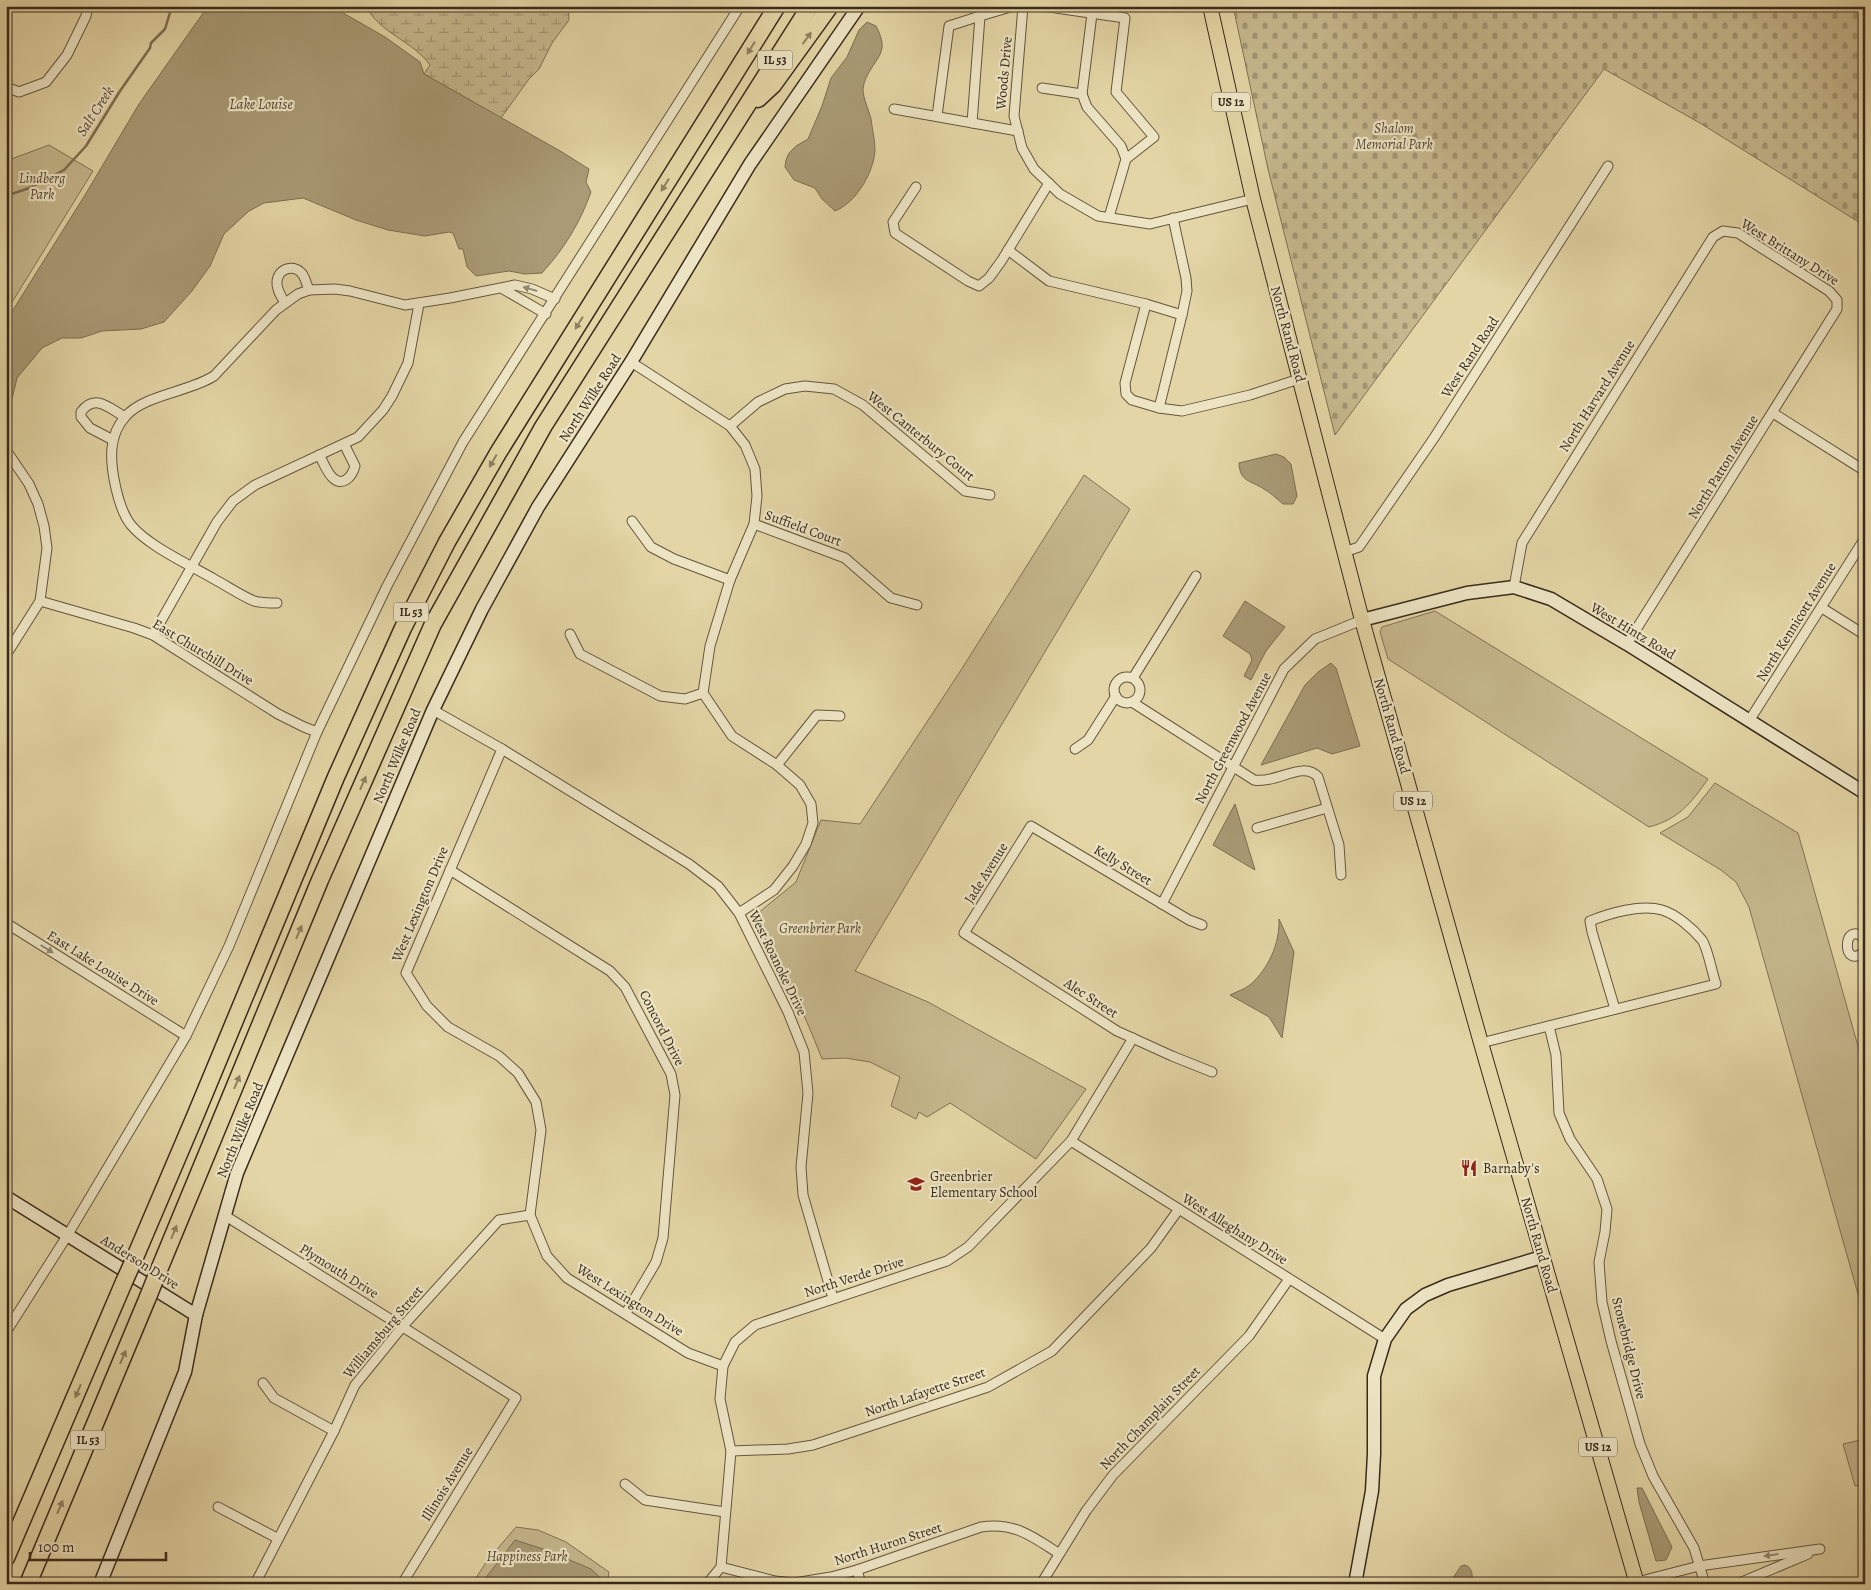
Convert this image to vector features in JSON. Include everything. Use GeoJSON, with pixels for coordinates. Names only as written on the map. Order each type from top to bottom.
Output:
{"type":"FeatureCollection","features":[{"type":"Feature","properties":{"kind":"highway","name":"IL 53"},"geometry":{"type":"LineString","coordinates":[[6,1558],[196,1114],[336,777],[403,628],[447,542],[498,453],[777,6]]}},
{"type":"Feature","properties":{"kind":"highway","name":"IL 53"},"geometry":{"type":"LineString","coordinates":[[29,1582],[320,880],[432,624],[543,427],[810,6]]}},
{"type":"Feature","properties":{"kind":"highway"},"geometry":{"type":"LineString","coordinates":[[741,114],[773,85],[830,6]]}},
{"type":"Feature","properties":{"kind":"main road","name":"North Rand Road"},"geometry":{"type":"LineString","coordinates":[[1210,6],[1253,199],[1362,620],[1542,1257],[1637,1583]]}},
{"type":"Feature","properties":{"kind":"street"},"geometry":{"type":"LineString","coordinates":[[6,87],[19,92],[46,82],[67,55],[86,16],[88,6]]}},
{"type":"Feature","properties":{"kind":"street"},"geometry":{"type":"LineString","coordinates":[[6,1332],[67,1236],[186,1036],[229,946],[317,732],[387,586],[463,442],[740,6]]}},
{"type":"Feature","properties":{"kind":"street","name":"North Wilke Road"},"geometry":{"type":"LineString","coordinates":[[100,1584],[185,1372],[196,1315],[224,1215],[238,1173],[433,710],[482,610],[538,507],[631,362],[750,164],[859,6]]}},
{"type":"Feature","properties":{"kind":"street"},"geometry":{"type":"LineString","coordinates":[[937,116],[950,26],[1014,6]]}},
{"type":"Feature","properties":{"kind":"street","name":"Woods Drive"},"geometry":{"type":"LineString","coordinates":[[1023,6],[1014,116],[1022,148],[1034,168],[1060,194],[1098,216],[1150,224],[1253,199]]}},
{"type":"Feature","properties":{"kind":"street"},"geometry":{"type":"LineString","coordinates":[[1042,6],[1125,18],[1116,92],[1154,137],[1126,159],[1110,217]]}},
{"type":"Feature","properties":{"kind":"street"},"geometry":{"type":"LineString","coordinates":[[1092,14],[1082,94],[1087,108],[1120,146],[1126,159]]}},
{"type":"Feature","properties":{"kind":"street"},"geometry":{"type":"LineString","coordinates":[[972,123],[980,16]]}},
{"type":"Feature","properties":{"kind":"street"},"geometry":{"type":"LineString","coordinates":[[1042,88],[1082,94]]}},
{"type":"Feature","properties":{"kind":"street"},"geometry":{"type":"LineString","coordinates":[[894,109],[1018,130]]}},
{"type":"Feature","properties":{"kind":"street","name":"West Rand Road"},"geometry":{"type":"LineString","coordinates":[[1344,552],[1359,546],[1434,438],[1608,166]]}},
{"type":"Feature","properties":{"kind":"street"},"geometry":{"type":"LineString","coordinates":[[916,187],[893,222],[895,233],[968,281],[979,286],[989,278],[1049,183]]}},
{"type":"Feature","properties":{"kind":"street"},"geometry":{"type":"LineString","coordinates":[[1159,408],[1187,291],[1173,218]]}},
{"type":"Feature","properties":{"kind":"street","name":"West Brittany Drive"},"geometry":{"type":"LineString","coordinates":[[1724,231],[1738,233],[1829,291],[1838,303]]}},
{"type":"Feature","properties":{"kind":"street","name":"North Harvard Avenue"},"geometry":{"type":"LineString","coordinates":[[1514,587],[1522,543],[1713,237],[1724,231]]}},
{"type":"Feature","properties":{"kind":"street"},"geometry":{"type":"LineString","coordinates":[[1008,250],[1049,281],[1146,304],[1182,315]]}},
{"type":"Feature","properties":{"kind":"street"},"geometry":{"type":"LineString","coordinates":[[285,303],[278,288],[279,275],[283,270],[290,268],[303,274],[309,290]]}},
{"type":"Feature","properties":{"kind":"street"},"geometry":{"type":"LineString","coordinates":[[277,603],[256,602],[150,542],[131,525],[121,508],[114,482],[111,449],[113,440],[125,417],[141,405],[203,384],[214,376],[255,331],[285,303],[298,294],[309,290],[335,289],[350,291],[405,305],[503,289],[514,285],[532,289],[555,299]]}},
{"type":"Feature","properties":{"kind":"street"},"geometry":{"type":"LineString","coordinates":[[503,289],[546,314]]}},
{"type":"Feature","properties":{"kind":"street","name":"North Patton Avenue"},"geometry":{"type":"LineString","coordinates":[[1627,644],[1835,314],[1838,303]]}},
{"type":"Feature","properties":{"kind":"street"},"geometry":{"type":"LineString","coordinates":[[153,635],[217,522],[233,501],[255,485],[358,437],[383,410],[408,363],[418,304]]}},
{"type":"Feature","properties":{"kind":"street"},"geometry":{"type":"LineString","coordinates":[[1146,304],[1125,382],[1128,398],[1132,400],[1159,408],[1182,411],[1250,395],[1300,379]]}},
{"type":"Feature","properties":{"kind":"street"},"geometry":{"type":"LineString","coordinates":[[631,362],[730,426],[745,445],[755,469],[757,496],[754,524],[730,580],[710,646],[703,693],[732,736],[777,765],[800,785],[811,804],[813,823],[806,844],[793,866],[774,890],[739,913]]}},
{"type":"Feature","properties":{"kind":"street","name":"West Canterbury Court"},"geometry":{"type":"LineString","coordinates":[[730,426],[758,402],[785,389],[806,386],[834,389],[863,405],[965,491],[990,495]]}},
{"type":"Feature","properties":{"kind":"street"},"geometry":{"type":"LineString","coordinates":[[113,440],[90,428],[81,417],[81,412],[89,403],[95,402],[125,417]]}},
{"type":"Feature","properties":{"kind":"street"},"geometry":{"type":"LineString","coordinates":[[1773,414],[1865,471]]}},
{"type":"Feature","properties":{"kind":"street"},"geometry":{"type":"LineString","coordinates":[[319,455],[332,477],[338,481],[344,481],[350,478],[355,466],[344,444]]}},
{"type":"Feature","properties":{"kind":"street"},"geometry":{"type":"LineString","coordinates":[[6,450],[29,484],[38,504],[47,548],[40,601],[6,655]]}},
{"type":"Feature","properties":{"kind":"street"},"geometry":{"type":"LineString","coordinates":[[632,521],[651,547],[674,559],[730,580]]}},
{"type":"Feature","properties":{"kind":"street","name":"Suffield Court"},"geometry":{"type":"LineString","coordinates":[[754,524],[844,558],[891,598],[917,605]]}},
{"type":"Feature","properties":{"kind":"street","name":"North Kennicott Avenue"},"geometry":{"type":"LineString","coordinates":[[1749,721],[1865,538]]}},
{"type":"Feature","properties":{"kind":"street"},"geometry":{"type":"LineString","coordinates":[[1133,678],[1196,576]]}},
{"type":"Feature","properties":{"kind":"street","name":"West Hintz Road"},"geometry":{"type":"LineString","coordinates":[[1362,620],[1467,594],[1514,587],[1551,600],[1627,644],[1865,793]]}},
{"type":"Feature","properties":{"kind":"street","name":"East Churchill Drive"},"geometry":{"type":"LineString","coordinates":[[40,601],[153,635],[278,714],[317,732]]}},
{"type":"Feature","properties":{"kind":"street"},"geometry":{"type":"LineString","coordinates":[[1822,608],[1865,634]]}},
{"type":"Feature","properties":{"kind":"street","name":"North Greenwood Avenue"},"geometry":{"type":"LineString","coordinates":[[1162,904],[1284,669],[1315,639],[1362,620]]}},
{"type":"Feature","properties":{"kind":"street"},"geometry":{"type":"LineString","coordinates":[[570,634],[580,654],[660,696],[685,699],[703,693]]}},
{"type":"Feature","properties":{"kind":"street"},"geometry":{"type":"LineString","coordinates":[[1125,677],[1133,678],[1139,684],[1140,692],[1138,697],[1132,702],[1125,703],[1116,696],[1114,689],[1117,682],[1125,677]]}},
{"type":"Feature","properties":{"kind":"street"},"geometry":{"type":"LineString","coordinates":[[1075,748],[1088,740],[1116,696]]}},
{"type":"Feature","properties":{"kind":"street"},"geometry":{"type":"LineString","coordinates":[[1132,702],[1232,768],[1254,780],[1264,782],[1305,769],[1313,771],[1318,777],[1339,845],[1341,875]]}},
{"type":"Feature","properties":{"kind":"street","name":"West Roanoke Drive"},"geometry":{"type":"LineString","coordinates":[[433,710],[502,749],[689,864],[718,886],[739,913],[788,1012],[804,1052],[808,1093],[801,1167],[803,1195],[833,1298]]}},
{"type":"Feature","properties":{"kind":"street"},"geometry":{"type":"LineString","coordinates":[[777,765],[817,715],[840,716]]}},
{"type":"Feature","properties":{"kind":"street","name":"West Lexington Drive"},"geometry":{"type":"LineString","coordinates":[[502,749],[406,973],[427,1006],[448,1027],[499,1056],[518,1073],[536,1102],[540,1130],[530,1215],[547,1256],[568,1278],[688,1352],[723,1366]]}},
{"type":"Feature","properties":{"kind":"street"},"geometry":{"type":"LineString","coordinates":[[1257,828],[1327,808]]}},
{"type":"Feature","properties":{"kind":"street","name":"Kelly Street"},"geometry":{"type":"LineString","coordinates":[[1031,826],[1188,920],[1202,926]]}},
{"type":"Feature","properties":{"kind":"street","name":"Jade Avenue"},"geometry":{"type":"LineString","coordinates":[[964,933],[1031,826]]}},
{"type":"Feature","properties":{"kind":"street","name":"Concord Drive"},"geometry":{"type":"LineString","coordinates":[[450,870],[610,971],[625,987],[671,1074],[675,1095],[663,1238],[656,1262],[626,1313]]}},
{"type":"Feature","properties":{"kind":"street"},"geometry":{"type":"LineString","coordinates":[[1481,1043],[1716,984],[1703,941],[1687,926],[1661,910],[1637,909],[1612,913],[1590,921],[1614,1009]]}},
{"type":"Feature","properties":{"kind":"street","name":"East Lake Louise Drive"},"geometry":{"type":"LineString","coordinates":[[6,923],[186,1036]]}},
{"type":"Feature","properties":{"kind":"street","name":"Alec Street"},"geometry":{"type":"LineString","coordinates":[[964,933],[1117,1031],[1212,1072]]}},
{"type":"Feature","properties":{"kind":"street"},"geometry":{"type":"LineString","coordinates":[[1864,953],[1853,955],[1848,951],[1846,944],[1848,938],[1854,935],[1865,939]]}},
{"type":"Feature","properties":{"kind":"street","name":"Stonebridge Drive"},"geometry":{"type":"LineString","coordinates":[[1549,1026],[1556,1055],[1559,1112],[1570,1139],[1597,1179],[1607,1209],[1599,1262],[1602,1302],[1611,1341],[1640,1444],[1654,1476],[1694,1548],[1705,1584]]}},
{"type":"Feature","properties":{"kind":"street","name":"North Verde Drive"},"geometry":{"type":"LineString","coordinates":[[721,1567],[731,1451],[720,1399],[723,1366],[735,1342],[755,1325],[947,1261],[968,1247],[1071,1141],[1133,1038]]}},
{"type":"Feature","properties":{"kind":"street","name":"West Alleghany Drive"},"geometry":{"type":"LineString","coordinates":[[1071,1141],[1385,1339]]}},
{"type":"Feature","properties":{"kind":"street","name":"Anderson Drive"},"geometry":{"type":"LineString","coordinates":[[6,1197],[196,1315]]}},
{"type":"Feature","properties":{"kind":"street","name":"North Lafayette Street"},"geometry":{"type":"LineString","coordinates":[[731,1451],[788,1449],[813,1445],[988,1387],[1052,1351],[1151,1248],[1179,1210]]}},
{"type":"Feature","properties":{"kind":"street","name":"Plymouth Drive"},"geometry":{"type":"LineString","coordinates":[[224,1215],[516,1398]]}},
{"type":"Feature","properties":{"kind":"street","name":"Williamsburg Street"},"geometry":{"type":"LineString","coordinates":[[255,1584],[277,1538],[334,1431],[355,1385],[403,1326],[499,1220],[530,1215]]}},
{"type":"Feature","properties":{"kind":"street"},"geometry":{"type":"LineString","coordinates":[[1355,1584],[1372,1491],[1374,1376],[1385,1339],[1406,1309],[1425,1295],[1448,1285],[1542,1257]]}},
{"type":"Feature","properties":{"kind":"street","name":"North Champlain Street"},"geometry":{"type":"LineString","coordinates":[[1041,1584],[1058,1553],[1113,1474],[1249,1336],[1290,1280]]}},
{"type":"Feature","properties":{"kind":"street"},"geometry":{"type":"LineString","coordinates":[[263,1383],[274,1398],[334,1431]]}},
{"type":"Feature","properties":{"kind":"street","name":"Illinois Avenue"},"geometry":{"type":"LineString","coordinates":[[402,1584],[516,1398]]}},
{"type":"Feature","properties":{"kind":"street"},"geometry":{"type":"LineString","coordinates":[[625,1484],[645,1500],[725,1512]]}},
{"type":"Feature","properties":{"kind":"street"},"geometry":{"type":"LineString","coordinates":[[218,1507],[277,1538]]}},
{"type":"Feature","properties":{"kind":"street","name":"North Huron Street"},"geometry":{"type":"LineString","coordinates":[[721,1567],[774,1581],[794,1584],[831,1581],[857,1570],[981,1527],[991,1526],[1018,1529],[1058,1553]]}},
{"type":"Feature","properties":{"kind":"street"},"geometry":{"type":"LineString","coordinates":[[1637,1583],[1699,1566],[1820,1548],[1737,1584]]}},
{"type":"Feature","properties":{"kind":"street"},"geometry":{"type":"LineString","coordinates":[[707,1584],[721,1567]]}},
{"type":"Feature","properties":{"kind":"street"},"geometry":{"type":"LineString","coordinates":[[857,1570],[862,1584]]}},
{"type":"Feature","properties":{"kind":"green space"},"geometry":{"type":"Polygon","coordinates":[[[366,6],[568,6],[569,20],[552,43],[539,69],[529,79],[501,118],[424,74],[430,65],[415,49],[379,23],[366,6]]]}},
{"type":"Feature","properties":{"kind":"green space","name":"Shalom Memorial Park"},"geometry":{"type":"Polygon","coordinates":[[[1233,6],[1865,6],[1865,226],[1700,123],[1604,69],[1335,435],[1268,169],[1233,6]]]}},
{"type":"Feature","properties":{"kind":"green space","name":"Lindberg Park"},"geometry":{"type":"Polygon","coordinates":[[[49,145],[93,171],[6,312],[6,161],[49,145]]]}},
{"type":"Feature","properties":{"kind":"green space","name":"Greenbrier Park"},"geometry":{"type":"Polygon","coordinates":[[[1084,475],[1130,509],[855,971],[928,1002],[1086,1089],[1036,1159],[950,1103],[927,1117],[919,1112],[916,1119],[891,1106],[900,1077],[870,1062],[845,1058],[822,1059],[791,987],[752,918],[796,882],[821,820],[860,824],[961,670],[1084,475]]]}},
{"type":"Feature","properties":{"kind":"green space"},"geometry":{"type":"Polygon","coordinates":[[[1435,611],[1708,779],[1690,803],[1676,815],[1649,827],[1388,659],[1380,632],[1382,627],[1435,611]]]}},
{"type":"Feature","properties":{"kind":"green space"},"geometry":{"type":"Polygon","coordinates":[[[1715,783],[1798,833],[1865,1071],[1865,1319],[1749,907],[1736,882],[1721,870],[1660,833],[1688,817],[1715,783]]]}},
{"type":"Feature","properties":{"kind":"green space"},"geometry":{"type":"Polygon","coordinates":[[[1865,1439],[1865,1484],[1855,1486],[1843,1444],[1865,1439]]]}},
{"type":"Feature","properties":{"kind":"green space","name":"Happiness Park"},"geometry":{"type":"Polygon","coordinates":[[[516,1527],[538,1530],[566,1542],[609,1572],[607,1584],[472,1584],[487,1561],[516,1527]]]}},
{"type":"Feature","properties":{"kind":"water","name":"Lake Louise"},"geometry":{"type":"Polygon","coordinates":[[[208,6],[331,6],[385,37],[420,62],[424,74],[589,169],[586,182],[591,192],[576,225],[557,255],[542,273],[525,274],[509,271],[476,276],[467,267],[463,249],[459,249],[453,233],[425,236],[388,230],[356,220],[303,198],[264,203],[249,211],[224,234],[210,266],[192,291],[164,322],[141,329],[102,331],[81,338],[62,338],[42,348],[17,378],[12,399],[6,401],[6,321],[85,195],[139,104],[208,6]]]}},
{"type":"Feature","properties":{"kind":"water"},"geometry":{"type":"Polygon","coordinates":[[[867,22],[876,26],[881,36],[882,45],[879,57],[866,77],[863,89],[871,119],[875,150],[874,159],[867,177],[857,194],[843,207],[835,211],[822,199],[815,188],[794,180],[785,167],[786,160],[789,153],[796,146],[808,139],[831,78],[847,57],[859,30],[867,22]]]}},
{"type":"Feature","properties":{"kind":"water"},"geometry":{"type":"Polygon","coordinates":[[[1276,454],[1284,457],[1291,464],[1297,496],[1293,504],[1283,504],[1241,474],[1239,463],[1276,454]]]}},
{"type":"Feature","properties":{"kind":"water"},"geometry":{"type":"Polygon","coordinates":[[[1245,601],[1285,627],[1266,651],[1251,680],[1244,676],[1252,660],[1250,654],[1223,636],[1245,601]]]}},
{"type":"Feature","properties":{"kind":"water"},"geometry":{"type":"Polygon","coordinates":[[[1331,663],[1336,668],[1360,746],[1332,754],[1317,748],[1261,765],[1305,685],[1318,672],[1331,663]]]}},
{"type":"Feature","properties":{"kind":"water"},"geometry":{"type":"Polygon","coordinates":[[[1235,804],[1255,870],[1213,845],[1235,804]]]}},
{"type":"Feature","properties":{"kind":"water"},"geometry":{"type":"Polygon","coordinates":[[[1279,919],[1294,952],[1282,1038],[1269,1017],[1230,995],[1250,985],[1263,971],[1272,955],[1278,937],[1279,919]]]}},
{"type":"Feature","properties":{"kind":"water"},"geometry":{"type":"Polygon","coordinates":[[[1637,1488],[1642,1488],[1672,1547],[1666,1560],[1656,1561],[1639,1502],[1637,1488]]]}},
{"type":"Feature","properties":{"kind":"water","name":"Happiness Park"},"geometry":{"type":"Polygon","coordinates":[[[515,1540],[546,1550],[591,1569],[606,1583],[481,1584],[515,1540]]]}},
{"type":"Feature","properties":{"kind":"water"},"geometry":{"type":"Polygon","coordinates":[[[1465,1565],[1470,1568],[1472,1573],[1471,1584],[1449,1584],[1461,1566],[1465,1565]]]}},
{"type":"Feature","properties":{"kind":"waterway","name":"Salt Creek"},"geometry":{"type":"LineString","coordinates":[[6,196],[29,188],[64,170],[86,146],[120,91],[150,48],[151,43],[165,29],[172,6]]}},
{"type":"Feature","properties":{"kind":"place","name":"Barnaby's"},"geometry":{"type":"Point","coordinates":[1469,1168]}},
{"type":"Feature","properties":{"kind":"place","name":"Greenbrier Elementary School"},"geometry":{"type":"Point","coordinates":[916,1184]}}]}
